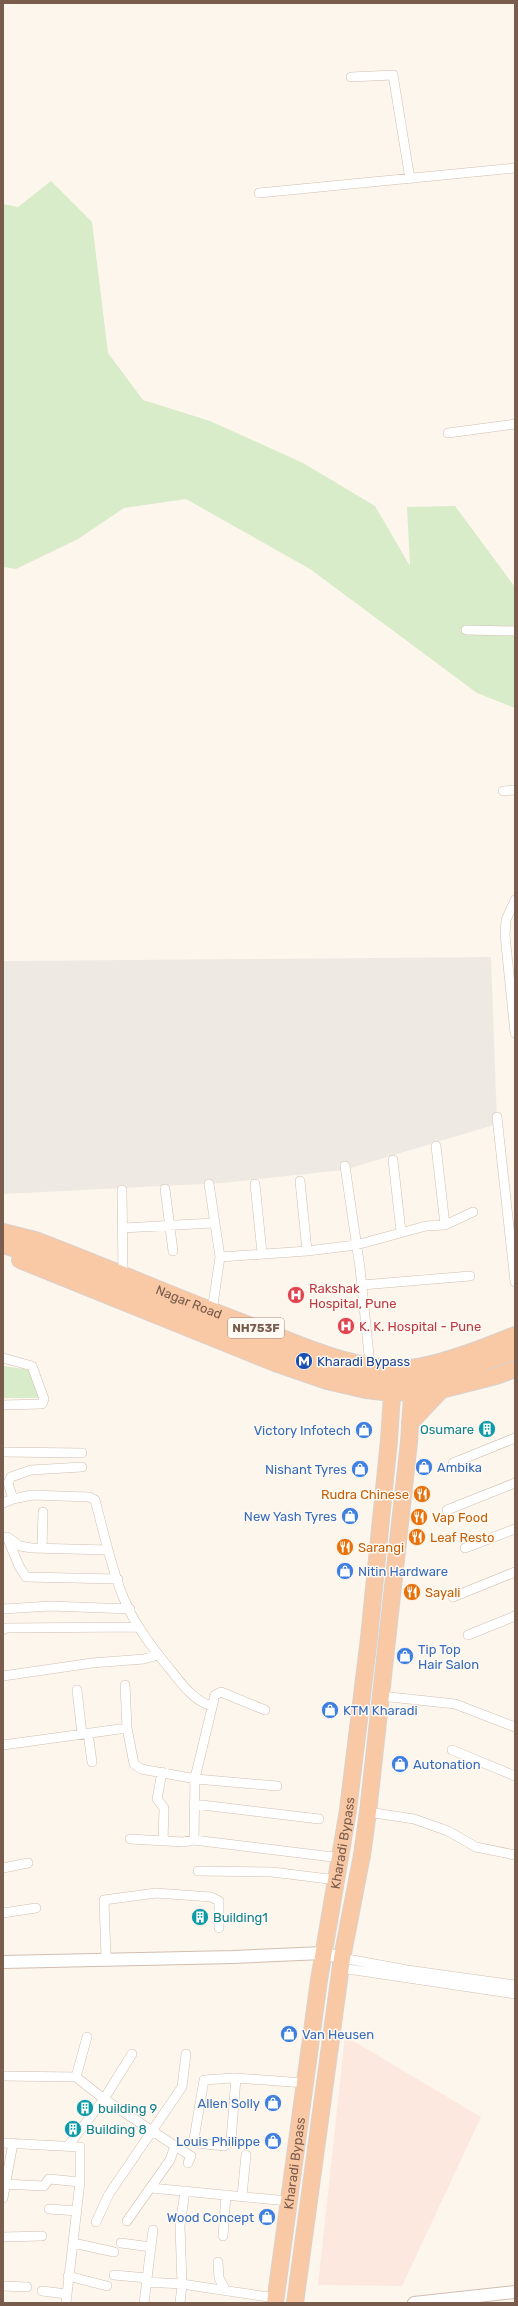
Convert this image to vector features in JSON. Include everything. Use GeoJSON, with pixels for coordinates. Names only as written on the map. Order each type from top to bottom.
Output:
{"type":"FeatureCollection","features":[{"type":"Feature","properties":{"kind":"highway","name":"Nagar Road"},"geometry":{"type":"LineString","coordinates":[[3,1232],[35,1240],[212,1311],[334,1356],[370,1365],[412,1368],[487,1347],[515,1335]]}},
{"type":"Feature","properties":{"kind":"highway"},"geometry":{"type":"LineString","coordinates":[[3,1245],[51,1259],[302,1360],[369,1378],[392,1387]]}},
{"type":"Feature","properties":{"kind":"highway","name":"Nagar Road"},"geometry":{"type":"LineString","coordinates":[[3,1256],[29,1262],[275,1363],[327,1381],[366,1390],[392,1387],[413,1387],[441,1390],[496,1376],[515,1369]]}},
{"type":"Feature","properties":{"kind":"highway"},"geometry":{"type":"LineString","coordinates":[[413,1387],[515,1351]]}},
{"type":"Feature","properties":{"kind":"highway","name":"Kharadi Bypass"},"geometry":{"type":"LineString","coordinates":[[275,2300],[304,2083],[323,1958],[341,1858],[369,1638],[392,1387]]}},
{"type":"Feature","properties":{"kind":"highway","name":"Kharadi Bypass"},"geometry":{"type":"LineString","coordinates":[[295,2303],[341,1963],[362,1855],[368,1812],[413,1387]]}},
{"type":"Feature","properties":{"kind":"highway"},"geometry":{"type":"LineString","coordinates":[[410,1422],[441,1390]]}},
{"type":"Feature","properties":{"kind":"street"},"geometry":{"type":"LineString","coordinates":[[352,77],[393,75],[410,179]]}},
{"type":"Feature","properties":{"kind":"street"},"geometry":{"type":"LineString","coordinates":[[259,193],[515,168]]}},
{"type":"Feature","properties":{"kind":"street"},"geometry":{"type":"LineString","coordinates":[[448,434],[515,424]]}},
{"type":"Feature","properties":{"kind":"street"},"geometry":{"type":"LineString","coordinates":[[466,630],[515,631]]}},
{"type":"Feature","properties":{"kind":"street"},"geometry":{"type":"LineString","coordinates":[[503,791],[515,790]]}},
{"type":"Feature","properties":{"kind":"street"},"geometry":{"type":"LineString","coordinates":[[515,900],[506,920],[505,935],[515,1034]]}},
{"type":"Feature","properties":{"kind":"street"},"geometry":{"type":"LineString","coordinates":[[497,1117],[515,1282]]}},
{"type":"Feature","properties":{"kind":"street"},"geometry":{"type":"LineString","coordinates":[[436,1146],[445,1225]]}},
{"type":"Feature","properties":{"kind":"street"},"geometry":{"type":"LineString","coordinates":[[393,1160],[401,1232]]}},
{"type":"Feature","properties":{"kind":"street"},"geometry":{"type":"LineString","coordinates":[[345,1166],[362,1285],[370,1365]]}},
{"type":"Feature","properties":{"kind":"street"},"geometry":{"type":"LineString","coordinates":[[300,1181],[307,1251]]}},
{"type":"Feature","properties":{"kind":"street"},"geometry":{"type":"LineString","coordinates":[[209,1184],[213,1223],[220,1257],[212,1311]]}},
{"type":"Feature","properties":{"kind":"street"},"geometry":{"type":"LineString","coordinates":[[255,1184],[262,1253]]}},
{"type":"Feature","properties":{"kind":"street"},"geometry":{"type":"LineString","coordinates":[[164,1189],[173,1251]]}},
{"type":"Feature","properties":{"kind":"street"},"geometry":{"type":"LineString","coordinates":[[122,1190],[124,1275]]}},
{"type":"Feature","properties":{"kind":"street"},"geometry":{"type":"LineString","coordinates":[[220,1257],[307,1251],[356,1245],[426,1226],[445,1225],[473,1212]]}},
{"type":"Feature","properties":{"kind":"street"},"geometry":{"type":"LineString","coordinates":[[122,1228],[213,1223]]}},
{"type":"Feature","properties":{"kind":"street"},"geometry":{"type":"LineString","coordinates":[[362,1285],[470,1276]]}},
{"type":"Feature","properties":{"kind":"street"},"geometry":{"type":"LineString","coordinates":[[3,1358],[32,1366],[44,1399],[42,1404],[37,1405],[3,1405]]}},
{"type":"Feature","properties":{"kind":"street"},"geometry":{"type":"LineString","coordinates":[[454,1463],[515,1438]]}},
{"type":"Feature","properties":{"kind":"street"},"geometry":{"type":"LineString","coordinates":[[3,1452],[82,1453]]}},
{"type":"Feature","properties":{"kind":"street"},"geometry":{"type":"LineString","coordinates":[[13,1499],[7,1478],[31,1470],[82,1467]]}},
{"type":"Feature","properties":{"kind":"street"},"geometry":{"type":"LineString","coordinates":[[447,1510],[515,1482]]}},
{"type":"Feature","properties":{"kind":"street"},"geometry":{"type":"LineString","coordinates":[[3,1503],[32,1495],[92,1498],[95,1500],[108,1550],[118,1579],[130,1610],[139,1627],[158,1655],[188,1691],[200,1702],[211,1706]]}},
{"type":"Feature","properties":{"kind":"street"},"geometry":{"type":"LineString","coordinates":[[42,1548],[43,1512]]}},
{"type":"Feature","properties":{"kind":"street"},"geometry":{"type":"LineString","coordinates":[[465,1548],[515,1529]]}},
{"type":"Feature","properties":{"kind":"street"},"geometry":{"type":"LineString","coordinates":[[5,1535],[20,1546],[108,1550]]}},
{"type":"Feature","properties":{"kind":"street"},"geometry":{"type":"LineString","coordinates":[[5,1535],[19,1566],[26,1577],[118,1579]]}},
{"type":"Feature","properties":{"kind":"street"},"geometry":{"type":"LineString","coordinates":[[453,1597],[515,1572]]}},
{"type":"Feature","properties":{"kind":"street"},"geometry":{"type":"LineString","coordinates":[[3,1608],[51,1606],[130,1610]]}},
{"type":"Feature","properties":{"kind":"street"},"geometry":{"type":"LineString","coordinates":[[468,1635],[515,1616]]}},
{"type":"Feature","properties":{"kind":"street"},"geometry":{"type":"LineString","coordinates":[[4,1629],[139,1627]]}},
{"type":"Feature","properties":{"kind":"street"},"geometry":{"type":"LineString","coordinates":[[3,1676],[92,1663],[144,1659],[158,1655]]}},
{"type":"Feature","properties":{"kind":"street"},"geometry":{"type":"LineString","coordinates":[[125,1685],[127,1728],[134,1764],[141,1768],[195,1778],[277,1786]]}},
{"type":"Feature","properties":{"kind":"street"},"geometry":{"type":"LineString","coordinates":[[77,1690],[92,1762]]}},
{"type":"Feature","properties":{"kind":"street"},"geometry":{"type":"LineString","coordinates":[[194,1840],[195,1778],[211,1706],[215,1695],[220,1692],[264,1710]]}},
{"type":"Feature","properties":{"kind":"street"},"geometry":{"type":"LineString","coordinates":[[381,1696],[455,1704],[515,1727]]}},
{"type":"Feature","properties":{"kind":"street"},"geometry":{"type":"LineString","coordinates":[[3,1745],[127,1728]]}},
{"type":"Feature","properties":{"kind":"street"},"geometry":{"type":"LineString","coordinates":[[452,1750],[515,1776]]}},
{"type":"Feature","properties":{"kind":"street"},"geometry":{"type":"LineString","coordinates":[[162,1772],[157,1799],[164,1808],[163,1841]]}},
{"type":"Feature","properties":{"kind":"street"},"geometry":{"type":"LineString","coordinates":[[194,1804],[319,1818]]}},
{"type":"Feature","properties":{"kind":"street"},"geometry":{"type":"LineString","coordinates":[[368,1812],[414,1819],[448,1831],[476,1847],[515,1855]]}},
{"type":"Feature","properties":{"kind":"street"},"geometry":{"type":"LineString","coordinates":[[130,1839],[163,1841],[194,1840],[341,1858]]}},
{"type":"Feature","properties":{"kind":"street"},"geometry":{"type":"LineString","coordinates":[[3,1868],[28,1863]]}},
{"type":"Feature","properties":{"kind":"street"},"geometry":{"type":"LineString","coordinates":[[198,1871],[272,1872],[337,1880]]}},
{"type":"Feature","properties":{"kind":"street"},"geometry":{"type":"LineString","coordinates":[[106,1958],[104,1900],[156,1893],[211,1897],[219,1900],[219,1928]]}},
{"type":"Feature","properties":{"kind":"street"},"geometry":{"type":"LineString","coordinates":[[3,1913],[36,1908]]}},
{"type":"Feature","properties":{"kind":"street"},"geometry":{"type":"LineString","coordinates":[[3,1962],[106,1958],[305,1955],[341,1963],[515,1994]]}},
{"type":"Feature","properties":{"kind":"street"},"geometry":{"type":"LineString","coordinates":[[341,1963],[407,1970],[515,1985]]}},
{"type":"Feature","properties":{"kind":"street"},"geometry":{"type":"LineString","coordinates":[[76,2078],[87,2037]]}},
{"type":"Feature","properties":{"kind":"street"},"geometry":{"type":"LineString","coordinates":[[68,2146],[104,2099],[132,2054]]}},
{"type":"Feature","properties":{"kind":"street"},"geometry":{"type":"LineString","coordinates":[[96,2222],[109,2194],[182,2087],[186,2054]]}},
{"type":"Feature","properties":{"kind":"street"},"geometry":{"type":"LineString","coordinates":[[3,2076],[76,2078],[104,2099],[191,2156],[188,2163]]}},
{"type":"Feature","properties":{"kind":"street"},"geometry":{"type":"LineString","coordinates":[[236,2078],[231,2140],[224,2146],[197,2143],[194,2139],[204,2080],[236,2078],[304,2083]]}},
{"type":"Feature","properties":{"kind":"street"},"geometry":{"type":"LineString","coordinates":[[3,2143],[80,2147],[80,2182],[66,2298],[42,2291]]}},
{"type":"Feature","properties":{"kind":"street"},"geometry":{"type":"LineString","coordinates":[[3,2198],[4,2184],[13,2143]]}},
{"type":"Feature","properties":{"kind":"street"},"geometry":{"type":"LineString","coordinates":[[127,2221],[170,2160],[174,2146]]}},
{"type":"Feature","properties":{"kind":"street"},"geometry":{"type":"LineString","coordinates":[[242,2196],[246,2155]]}},
{"type":"Feature","properties":{"kind":"street"},"geometry":{"type":"LineString","coordinates":[[4,2184],[44,2186],[49,2179],[80,2182]]}},
{"type":"Feature","properties":{"kind":"street"},"geometry":{"type":"LineString","coordinates":[[151,2188],[288,2201]]}},
{"type":"Feature","properties":{"kind":"street"},"geometry":{"type":"LineString","coordinates":[[180,2303],[182,2284],[180,2226],[185,2191]]}},
{"type":"Feature","properties":{"kind":"street"},"geometry":{"type":"LineString","coordinates":[[223,2236],[226,2194]]}},
{"type":"Feature","properties":{"kind":"street"},"geometry":{"type":"LineString","coordinates":[[49,2209],[77,2211]]}},
{"type":"Feature","properties":{"kind":"street"},"geometry":{"type":"LineString","coordinates":[[144,2303],[153,2230]]}},
{"type":"Feature","properties":{"kind":"street"},"geometry":{"type":"LineString","coordinates":[[3,2237],[42,2236]]}},
{"type":"Feature","properties":{"kind":"street"},"geometry":{"type":"LineString","coordinates":[[73,2243],[114,2252]]}},
{"type":"Feature","properties":{"kind":"street"},"geometry":{"type":"LineString","coordinates":[[121,2243],[151,2247]]}},
{"type":"Feature","properties":{"kind":"street"},"geometry":{"type":"LineString","coordinates":[[218,2262],[219,2278],[226,2291]]}},
{"type":"Feature","properties":{"kind":"street"},"geometry":{"type":"LineString","coordinates":[[114,2275],[182,2284],[275,2300]]}},
{"type":"Feature","properties":{"kind":"street"},"geometry":{"type":"LineString","coordinates":[[68,2276],[107,2286]]}},
{"type":"Feature","properties":{"kind":"street"},"geometry":{"type":"LineString","coordinates":[[3,2286],[27,2287]]}},
{"type":"Feature","properties":{"kind":"street"},"geometry":{"type":"LineString","coordinates":[[414,2303],[515,2292]]}},
{"type":"Feature","properties":{"kind":"street"},"geometry":{"type":"LineString","coordinates":[[486,2303],[515,2300]]}},
{"type":"Feature","properties":{"kind":"shaded area"},"geometry":{"type":"Polygon","coordinates":[[[491,957],[497,1124],[344,1170],[222,1183],[4,1194],[3,961],[491,957]]]}},
{"type":"Feature","properties":{"kind":"shaded area"},"geometry":{"type":"Polygon","coordinates":[[[345,2036],[481,2117],[402,2286],[318,2285],[345,2036]]]}},
{"type":"Feature","properties":{"kind":"green space"},"geometry":{"type":"Polygon","coordinates":[[[51,181],[92,222],[108,353],[143,400],[210,421],[303,463],[375,506],[410,566],[407,507],[455,506],[515,587],[515,708],[477,693],[310,569],[186,499],[124,508],[78,539],[16,569],[3,567],[3,204],[18,207],[51,181]]]}},
{"type":"Feature","properties":{"kind":"green space"},"geometry":{"type":"Polygon","coordinates":[[[3,1366],[31,1370],[39,1398],[3,1398],[3,1366]]]}},
{"type":"Feature","properties":{"kind":"place","name":"Rakshak Hospital, Pune"},"geometry":{"type":"Point","coordinates":[296,1295]}},
{"type":"Feature","properties":{"kind":"place","name":"K. K. Hospital - Pune"},"geometry":{"type":"Point","coordinates":[346,1326]}},
{"type":"Feature","properties":{"kind":"place","name":"Kharadi Bypass"},"geometry":{"type":"Point","coordinates":[304,1361]}},
{"type":"Feature","properties":{"kind":"place","name":"Osumare"},"geometry":{"type":"Point","coordinates":[487,1429]}},
{"type":"Feature","properties":{"kind":"place","name":"Victory Infotech"},"geometry":{"type":"Point","coordinates":[364,1430]}},
{"type":"Feature","properties":{"kind":"place","name":"Ambika"},"geometry":{"type":"Point","coordinates":[424,1467]}},
{"type":"Feature","properties":{"kind":"place","name":"Nishant Tyres"},"geometry":{"type":"Point","coordinates":[360,1469]}},
{"type":"Feature","properties":{"kind":"place","name":"Rudra Chinese"},"geometry":{"type":"Point","coordinates":[422,1494]}},
{"type":"Feature","properties":{"kind":"place","name":"New Yash Tyres"},"geometry":{"type":"Point","coordinates":[350,1516]}},
{"type":"Feature","properties":{"kind":"place","name":"Vap Food"},"geometry":{"type":"Point","coordinates":[419,1517]}},
{"type":"Feature","properties":{"kind":"place","name":"Leaf Resto"},"geometry":{"type":"Point","coordinates":[417,1537]}},
{"type":"Feature","properties":{"kind":"place","name":"Sarangi"},"geometry":{"type":"Point","coordinates":[345,1547]}},
{"type":"Feature","properties":{"kind":"place","name":"Nitin Hardware"},"geometry":{"type":"Point","coordinates":[345,1571]}},
{"type":"Feature","properties":{"kind":"place","name":"Sayali"},"geometry":{"type":"Point","coordinates":[412,1592]}},
{"type":"Feature","properties":{"kind":"place","name":"Tip Top Hair Salon"},"geometry":{"type":"Point","coordinates":[405,1656]}},
{"type":"Feature","properties":{"kind":"place","name":"KTM Kharadi"},"geometry":{"type":"Point","coordinates":[330,1710]}},
{"type":"Feature","properties":{"kind":"place","name":"Autonation"},"geometry":{"type":"Point","coordinates":[400,1764]}},
{"type":"Feature","properties":{"kind":"place","name":"Building1"},"geometry":{"type":"Point","coordinates":[200,1917]}},
{"type":"Feature","properties":{"kind":"place","name":"Van Heusen"},"geometry":{"type":"Point","coordinates":[289,2034]}},
{"type":"Feature","properties":{"kind":"place","name":"Allen Solly"},"geometry":{"type":"Point","coordinates":[273,2103]}},
{"type":"Feature","properties":{"kind":"place","name":"building 9"},"geometry":{"type":"Point","coordinates":[85,2108]}},
{"type":"Feature","properties":{"kind":"place","name":"Building 8"},"geometry":{"type":"Point","coordinates":[73,2129]}},
{"type":"Feature","properties":{"kind":"place","name":"Louis Philippe"},"geometry":{"type":"Point","coordinates":[273,2141]}},
{"type":"Feature","properties":{"kind":"place","name":"Wood Concept"},"geometry":{"type":"Point","coordinates":[267,2217]}}]}
